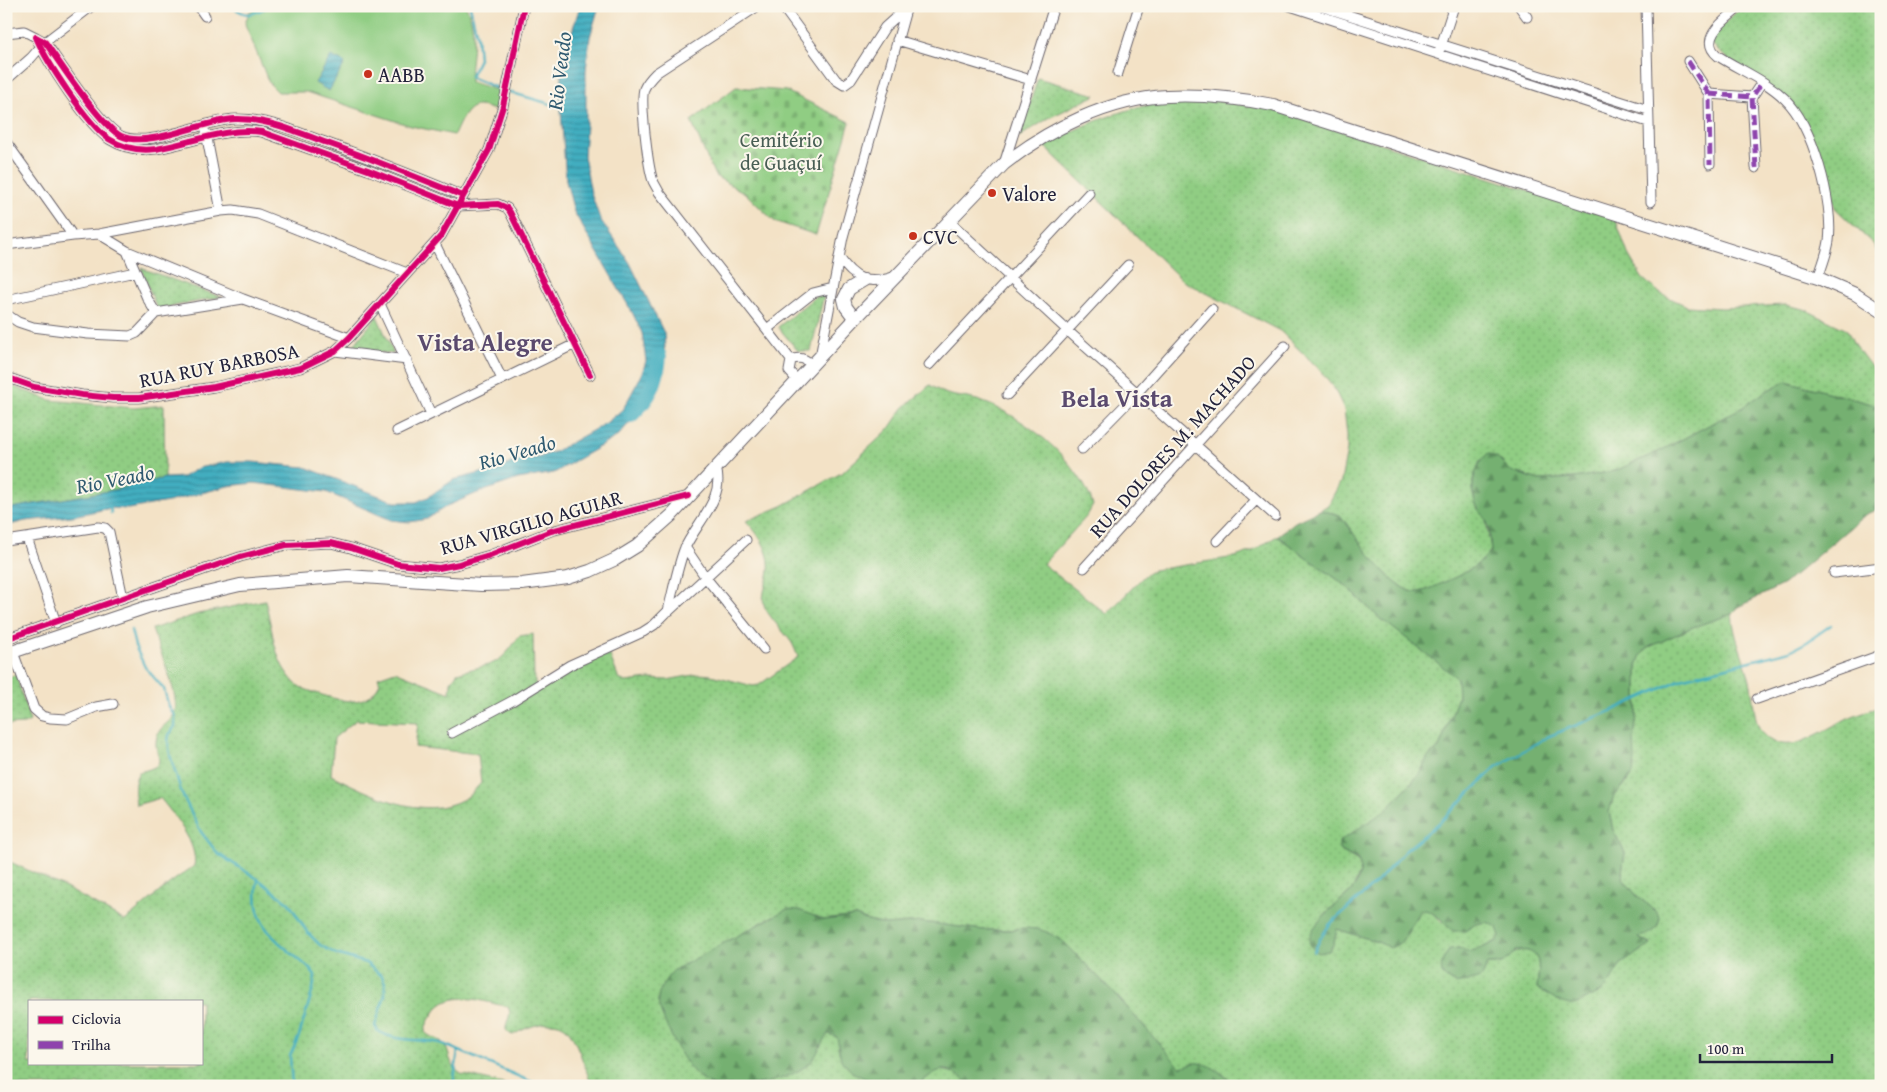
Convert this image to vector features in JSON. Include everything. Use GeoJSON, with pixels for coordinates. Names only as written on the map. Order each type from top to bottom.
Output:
{"type":"FeatureCollection","features":[{"type":"Feature","properties":{"kind":"highway"},"geometry":{"type":"LineString","coordinates":[[10,653],[147,607],[240,584],[348,576],[488,585],[530,584],[568,578],[599,567],[637,546],[672,515],[855,318],[1004,164],[1028,146],[1048,135],[1094,113],[1133,101],[1166,96],[1198,95],[1236,98],[1273,106],[1818,278],[1855,294],[1881,311]]}},
{"type":"Feature","properties":{"kind":"highway"},"geometry":{"type":"LineString","coordinates":[[855,318],[846,307],[844,299],[850,289],[864,280]]}},
{"type":"Feature","properties":{"kind":"street"},"geometry":{"type":"LineString","coordinates":[[6,80],[42,45],[92,6]]}},
{"type":"Feature","properties":{"kind":"street"},"geometry":{"type":"LineString","coordinates":[[198,6],[205,16]]}},
{"type":"Feature","properties":{"kind":"street","name":"RUA RUY BARBOSA"},"geometry":{"type":"LineString","coordinates":[[6,377],[34,387],[82,395],[139,398],[214,387],[284,373],[313,363],[335,351],[435,244],[489,150],[506,98],[524,6]]}},
{"type":"Feature","properties":{"kind":"street"},"geometry":{"type":"LineString","coordinates":[[758,6],[656,73],[648,81],[644,89],[643,102],[650,168],[653,181],[659,192],[791,360],[790,370],[798,381]]}},
{"type":"Feature","properties":{"kind":"street"},"geometry":{"type":"LineString","coordinates":[[782,6],[836,80],[844,85],[850,80],[884,27],[907,7]]}},
{"type":"Feature","properties":{"kind":"street"},"geometry":{"type":"LineString","coordinates":[[1004,164],[1054,6]]}},
{"type":"Feature","properties":{"kind":"street"},"geometry":{"type":"LineString","coordinates":[[1118,73],[1139,6]]}},
{"type":"Feature","properties":{"kind":"street"},"geometry":{"type":"LineString","coordinates":[[1290,6],[1648,110]]}},
{"type":"Feature","properties":{"kind":"street"},"geometry":{"type":"LineString","coordinates":[[1320,6],[1648,122]]}},
{"type":"Feature","properties":{"kind":"street"},"geometry":{"type":"LineString","coordinates":[[1440,49],[1454,6]]}},
{"type":"Feature","properties":{"kind":"street"},"geometry":{"type":"LineString","coordinates":[[1519,6],[1527,17]]}},
{"type":"Feature","properties":{"kind":"street"},"geometry":{"type":"LineString","coordinates":[[1646,6],[1651,202]]}},
{"type":"Feature","properties":{"kind":"street"},"geometry":{"type":"LineString","coordinates":[[1742,6],[1713,32],[1710,38],[1710,46],[1712,52],[1762,82],[1794,108],[1820,167],[1826,188],[1830,231],[1827,250],[1818,278]]}},
{"type":"Feature","properties":{"kind":"street"},"geometry":{"type":"LineString","coordinates":[[791,360],[796,358],[816,361],[834,288],[843,237],[907,7]]}},
{"type":"Feature","properties":{"kind":"street"},"geometry":{"type":"LineString","coordinates":[[6,33],[24,31],[36,37],[101,118],[119,135],[131,138],[162,136],[235,119],[263,122],[354,153],[463,196]]}},
{"type":"Feature","properties":{"kind":"street"},"geometry":{"type":"LineString","coordinates":[[897,40],[1030,80]]}},
{"type":"Feature","properties":{"kind":"street"},"geometry":{"type":"LineString","coordinates":[[42,45],[78,104],[95,126],[108,138],[122,146],[144,150],[239,130],[262,132],[351,163],[458,206],[498,204],[507,208],[590,376]]}},
{"type":"Feature","properties":{"kind":"street"},"geometry":{"type":"LineString","coordinates":[[1688,61],[1709,94],[1710,164]]}},
{"type":"Feature","properties":{"kind":"street"},"geometry":{"type":"LineString","coordinates":[[1756,168],[1752,97],[1762,82]]}},
{"type":"Feature","properties":{"kind":"street"},"geometry":{"type":"LineString","coordinates":[[1709,94],[1752,97]]}},
{"type":"Feature","properties":{"kind":"street"},"geometry":{"type":"LineString","coordinates":[[204,125],[221,211]]}},
{"type":"Feature","properties":{"kind":"street"},"geometry":{"type":"LineString","coordinates":[[6,142],[73,236]]}},
{"type":"Feature","properties":{"kind":"street"},"geometry":{"type":"LineString","coordinates":[[929,365],[1089,192]]}},
{"type":"Feature","properties":{"kind":"street"},"geometry":{"type":"LineString","coordinates":[[6,245],[99,234],[232,210],[258,214],[407,273]]}},
{"type":"Feature","properties":{"kind":"street"},"geometry":{"type":"LineString","coordinates":[[948,220],[1009,278],[1275,516]]}},
{"type":"Feature","properties":{"kind":"street"},"geometry":{"type":"LineString","coordinates":[[99,234],[127,250],[243,299],[349,338]]}},
{"type":"Feature","properties":{"kind":"street"},"geometry":{"type":"LineString","coordinates":[[435,244],[502,379]]}},
{"type":"Feature","properties":{"kind":"street"},"geometry":{"type":"LineString","coordinates":[[127,250],[147,298],[156,312]]}},
{"type":"Feature","properties":{"kind":"street"},"geometry":{"type":"LineString","coordinates":[[840,257],[848,269],[864,280],[878,282],[896,277]]}},
{"type":"Feature","properties":{"kind":"street"},"geometry":{"type":"LineString","coordinates":[[1007,394],[1128,265]]}},
{"type":"Feature","properties":{"kind":"street"},"geometry":{"type":"LineString","coordinates":[[6,300],[135,272]]}},
{"type":"Feature","properties":{"kind":"street"},"geometry":{"type":"LineString","coordinates":[[768,329],[813,293],[834,288]]}},
{"type":"Feature","properties":{"kind":"street"},"geometry":{"type":"LineString","coordinates":[[6,314],[18,322],[33,327],[88,334],[130,336],[137,333],[156,312],[243,299]]}},
{"type":"Feature","properties":{"kind":"street"},"geometry":{"type":"LineString","coordinates":[[380,304],[431,414]]}},
{"type":"Feature","properties":{"kind":"street"},"geometry":{"type":"LineString","coordinates":[[1082,449],[1137,393],[1212,309]]}},
{"type":"Feature","properties":{"kind":"street"},"geometry":{"type":"LineString","coordinates":[[397,431],[575,344]]}},
{"type":"Feature","properties":{"kind":"street","name":"RUA DOLORES M. MACHADO"},"geometry":{"type":"LineString","coordinates":[[1084,568],[1285,346]]}},
{"type":"Feature","properties":{"kind":"street"},"geometry":{"type":"LineString","coordinates":[[335,351],[407,360]]}},
{"type":"Feature","properties":{"kind":"street"},"geometry":{"type":"LineString","coordinates":[[668,611],[685,548],[716,495],[719,481],[716,468]]}},
{"type":"Feature","properties":{"kind":"street","name":"RUA VIRGILIO AGUIAR"},"geometry":{"type":"LineString","coordinates":[[6,639],[240,557],[286,546],[331,543],[408,566],[426,568],[449,566],[490,555],[551,531],[689,496]]}},
{"type":"Feature","properties":{"kind":"street"},"geometry":{"type":"LineString","coordinates":[[1217,541],[1256,500]]}},
{"type":"Feature","properties":{"kind":"street"},"geometry":{"type":"LineString","coordinates":[[6,541],[98,527],[104,528],[109,532],[123,598]]}},
{"type":"Feature","properties":{"kind":"street"},"geometry":{"type":"LineString","coordinates":[[27,538],[56,622]]}},
{"type":"Feature","properties":{"kind":"street"},"geometry":{"type":"LineString","coordinates":[[452,733],[512,701],[570,665],[643,632],[654,625],[746,540]]}},
{"type":"Feature","properties":{"kind":"street"},"geometry":{"type":"LineString","coordinates":[[685,548],[706,578],[764,649]]}},
{"type":"Feature","properties":{"kind":"street"},"geometry":{"type":"LineString","coordinates":[[1834,573],[1881,567]]}},
{"type":"Feature","properties":{"kind":"street"},"geometry":{"type":"LineString","coordinates":[[10,653],[34,709],[42,716],[67,719],[96,707],[113,704]]}},
{"type":"Feature","properties":{"kind":"street"},"geometry":{"type":"LineString","coordinates":[[1757,699],[1881,655]]}},
{"type":"Feature","properties":{"kind":"green space","name":"AABB"},"geometry":{"type":"Polygon","coordinates":[[[260,6],[466,6],[470,16],[473,35],[470,82],[500,91],[495,110],[483,106],[470,109],[463,116],[454,135],[411,126],[306,92],[278,92],[269,83],[245,24],[249,12],[260,6]]]}},
{"type":"Feature","properties":{"kind":"green space"},"geometry":{"type":"Polygon","coordinates":[[[1742,6],[1881,6],[1881,258],[1874,245],[1835,208],[1823,159],[1812,137],[1767,86],[1736,68],[1708,40],[1742,6]]]}},
{"type":"Feature","properties":{"kind":"green space"},"geometry":{"type":"Polygon","coordinates":[[[1038,78],[1096,95],[1049,118],[1019,137],[1038,78]]]}},
{"type":"Feature","properties":{"kind":"green space","name":"Cemitério de Guaçuí"},"geometry":{"type":"Polygon","coordinates":[[[736,87],[786,91],[850,122],[816,235],[774,221],[745,193],[715,176],[691,121],[736,87]]]}},
{"type":"Feature","properties":{"kind":"green space"},"geometry":{"type":"Polygon","coordinates":[[[1175,100],[1215,100],[1279,111],[1615,218],[1628,254],[1642,278],[1661,294],[1687,306],[1722,308],[1785,305],[1804,309],[1847,330],[1854,344],[1881,383],[1881,407],[1786,381],[1768,390],[1743,407],[1660,451],[1615,471],[1575,478],[1539,480],[1511,471],[1498,458],[1480,461],[1473,479],[1473,495],[1478,509],[1486,520],[1491,550],[1477,565],[1433,588],[1418,592],[1408,590],[1397,584],[1386,574],[1340,515],[1320,510],[1328,505],[1341,481],[1347,450],[1344,409],[1333,386],[1317,367],[1280,331],[1183,281],[1043,145],[1107,117],[1139,107],[1175,100]]]}},
{"type":"Feature","properties":{"kind":"green space"},"geometry":{"type":"Polygon","coordinates":[[[141,268],[221,297],[157,309],[141,268]]]}},
{"type":"Feature","properties":{"kind":"green space"},"geometry":{"type":"Polygon","coordinates":[[[824,295],[811,351],[798,351],[778,327],[816,296],[824,295]]]}},
{"type":"Feature","properties":{"kind":"green space"},"geometry":{"type":"Polygon","coordinates":[[[377,316],[394,354],[351,349],[377,316]]]}},
{"type":"Feature","properties":{"kind":"green space"},"geometry":{"type":"Polygon","coordinates":[[[1786,381],[1881,407],[1881,508],[1866,514],[1784,584],[1739,607],[1732,614],[1693,627],[1647,648],[1640,657],[1637,666],[1637,715],[1633,774],[1613,798],[1609,812],[1613,830],[1625,853],[1622,872],[1624,880],[1637,896],[1656,911],[1660,918],[1653,932],[1638,937],[1651,945],[1621,964],[1609,984],[1602,991],[1577,1004],[1570,1005],[1562,1003],[1537,988],[1538,961],[1531,952],[1516,951],[1502,964],[1487,964],[1482,977],[1476,979],[1456,984],[1445,977],[1441,969],[1443,960],[1450,949],[1459,948],[1468,952],[1497,941],[1500,937],[1497,927],[1487,922],[1476,924],[1465,931],[1453,931],[1434,914],[1421,910],[1405,937],[1390,948],[1378,942],[1337,929],[1334,943],[1329,951],[1319,953],[1311,946],[1310,938],[1314,928],[1354,887],[1361,869],[1358,860],[1339,850],[1339,842],[1386,810],[1420,773],[1428,757],[1439,748],[1458,697],[1457,678],[1375,614],[1345,585],[1277,536],[1295,522],[1320,510],[1340,515],[1364,548],[1397,584],[1408,590],[1418,592],[1432,588],[1471,569],[1491,551],[1488,527],[1485,518],[1477,507],[1473,493],[1476,472],[1488,453],[1498,458],[1511,471],[1539,480],[1575,478],[1615,471],[1660,451],[1743,407],[1768,390],[1786,381]]]}},
{"type":"Feature","properties":{"kind":"green space"},"geometry":{"type":"Polygon","coordinates":[[[6,384],[50,400],[134,408],[164,405],[165,478],[109,491],[6,509],[6,384]]]}},
{"type":"Feature","properties":{"kind":"green space"},"geometry":{"type":"Polygon","coordinates":[[[930,385],[951,395],[977,400],[994,406],[1029,427],[1046,440],[1075,471],[1086,488],[1093,505],[1087,516],[1043,564],[1107,614],[1144,576],[1154,570],[1235,557],[1253,551],[1277,536],[1345,585],[1375,614],[1457,677],[1458,697],[1439,748],[1428,757],[1420,773],[1386,810],[1339,850],[1358,861],[1361,869],[1353,889],[1327,912],[1312,933],[1329,951],[1334,943],[1337,929],[1390,947],[1396,945],[1405,937],[1421,910],[1428,910],[1441,922],[1476,924],[1487,922],[1497,927],[1500,932],[1500,937],[1497,941],[1482,948],[1468,952],[1458,948],[1448,952],[1442,967],[1443,975],[1456,984],[1482,977],[1487,964],[1502,964],[1514,953],[1523,950],[1532,952],[1537,956],[1539,970],[1537,988],[1577,1004],[1602,991],[1609,984],[1621,964],[1651,944],[1637,937],[1652,931],[1657,926],[1660,918],[1656,911],[1637,896],[1624,880],[1622,872],[1625,853],[1613,830],[1609,812],[1613,798],[1628,781],[1637,715],[1637,666],[1640,657],[1647,648],[1693,627],[1732,614],[1749,677],[1757,722],[1761,732],[1768,739],[1779,743],[1798,743],[1852,716],[1881,707],[1881,1086],[1234,1086],[1223,1074],[1194,1063],[1180,1068],[1115,994],[1064,942],[1037,929],[984,930],[921,922],[887,925],[856,916],[824,920],[816,916],[773,916],[725,943],[661,989],[658,1001],[662,1015],[700,1078],[714,1086],[592,1086],[571,1034],[561,1025],[555,1023],[540,1024],[513,1035],[506,1030],[510,1013],[508,1007],[478,1000],[457,999],[448,1001],[440,1006],[433,1014],[425,1032],[443,1043],[453,1066],[461,1074],[512,1086],[6,1086],[6,860],[66,888],[125,921],[170,883],[194,866],[195,858],[189,839],[160,798],[136,805],[135,780],[139,772],[150,769],[158,763],[157,736],[172,718],[175,711],[171,682],[152,629],[198,614],[265,600],[277,652],[283,667],[290,677],[297,685],[303,688],[328,697],[353,701],[368,697],[380,683],[378,677],[395,671],[450,693],[451,682],[457,673],[486,666],[499,660],[512,647],[519,636],[533,634],[534,677],[537,691],[578,667],[609,653],[619,679],[626,682],[649,679],[667,680],[699,674],[711,675],[753,686],[759,685],[798,657],[792,643],[765,609],[763,596],[769,570],[768,556],[759,537],[746,521],[782,506],[843,472],[888,430],[903,408],[930,385]],[[356,720],[334,738],[331,775],[379,797],[414,807],[431,808],[448,805],[464,799],[481,783],[478,754],[415,747],[418,723],[356,720]]]}},
{"type":"Feature","properties":{"kind":"green space"},"geometry":{"type":"Polygon","coordinates":[[[16,675],[30,721],[24,724],[6,725],[6,677],[16,675]]]}},
{"type":"Feature","properties":{"kind":"green space"},"geometry":{"type":"Polygon","coordinates":[[[787,909],[799,910],[824,920],[856,916],[887,925],[921,922],[984,930],[1023,928],[1047,932],[1064,942],[1115,994],[1180,1067],[1195,1063],[1205,1064],[1227,1078],[1234,1086],[972,1086],[956,1074],[945,1070],[933,1073],[917,1086],[880,1086],[852,1072],[841,1060],[837,1037],[828,1034],[810,1063],[792,1074],[772,1081],[751,1085],[711,1085],[700,1078],[684,1059],[661,1013],[658,999],[660,991],[666,979],[674,970],[787,909]]]}},
{"type":"Feature","properties":{"kind":"green space"},"geometry":{"type":"Polygon","coordinates":[[[828,1034],[837,1037],[839,1053],[872,1083],[880,1086],[754,1086],[775,1080],[828,1034]]]}},
{"type":"Feature","properties":{"kind":"green space"},"geometry":{"type":"Polygon","coordinates":[[[941,1070],[956,1073],[972,1086],[917,1086],[932,1073],[941,1070]]]}},
{"type":"Feature","properties":{"kind":"water"},"geometry":{"type":"Polygon","coordinates":[[[580,6],[599,6],[590,37],[586,70],[584,156],[591,193],[600,219],[630,263],[664,333],[665,347],[658,372],[638,413],[618,436],[554,473],[518,479],[447,506],[427,519],[409,522],[391,520],[326,492],[254,483],[228,486],[168,502],[128,509],[111,508],[72,516],[25,521],[6,526],[6,509],[109,491],[165,478],[183,477],[198,468],[227,462],[252,462],[305,467],[395,502],[416,502],[428,497],[453,480],[500,470],[510,463],[540,457],[556,451],[606,423],[623,409],[641,376],[646,361],[642,333],[632,312],[574,212],[566,181],[560,97],[563,60],[580,6]]]}},
{"type":"Feature","properties":{"kind":"water"},"geometry":{"type":"Polygon","coordinates":[[[331,56],[345,63],[329,91],[315,83],[331,56]]]}},
{"type":"Feature","properties":{"kind":"waterway"},"geometry":{"type":"LineString","coordinates":[[232,6],[247,14],[269,6]]}},
{"type":"Feature","properties":{"kind":"waterway"},"geometry":{"type":"LineString","coordinates":[[470,6],[477,36],[479,59],[470,77],[504,91]]}},
{"type":"Feature","properties":{"kind":"waterway"},"geometry":{"type":"LineString","coordinates":[[509,92],[561,107]]}},
{"type":"Feature","properties":{"kind":"waterway","name":"Rio Veado"},"geometry":{"type":"LineString","coordinates":[[631,415],[643,402],[651,389],[659,356]]}},
{"type":"Feature","properties":{"kind":"waterway"},"geometry":{"type":"LineString","coordinates":[[110,505],[111,513]]}},
{"type":"Feature","properties":{"kind":"waterway"},"geometry":{"type":"LineString","coordinates":[[1314,952],[1330,924],[1376,883],[1405,851],[1439,823],[1496,767],[1547,737],[1609,712],[1684,678],[1790,651],[1807,642],[1831,625]]}},
{"type":"Feature","properties":{"kind":"waterway"},"geometry":{"type":"LineString","coordinates":[[131,630],[135,646],[145,667],[164,689],[169,707],[175,716],[175,726],[169,735],[168,741],[170,755],[182,794],[201,832],[218,854],[258,879],[289,903],[307,932],[320,945],[336,954],[366,963],[382,976],[385,983],[385,995],[375,1026],[378,1031],[401,1039],[443,1044],[541,1086]]}},
{"type":"Feature","properties":{"kind":"waterway"},"geometry":{"type":"LineString","coordinates":[[258,879],[256,896],[262,921],[277,941],[310,969],[315,976],[299,1036],[290,1056],[292,1086]]}},
{"type":"Feature","properties":{"kind":"waterway"},"geometry":{"type":"LineString","coordinates":[[453,1086],[458,1051]]}},
{"type":"Feature","properties":{"kind":"marked path"},"geometry":{"type":"LineString","coordinates":[[1688,61],[1709,94],[1710,164]]}},
{"type":"Feature","properties":{"kind":"marked path"},"geometry":{"type":"LineString","coordinates":[[1756,168],[1752,97],[1762,82]]}},
{"type":"Feature","properties":{"kind":"marked path"},"geometry":{"type":"LineString","coordinates":[[1709,94],[1752,97]]}},
{"type":"Feature","properties":{"kind":"cycle path"},"geometry":{"type":"LineString","coordinates":[[6,377],[34,387],[82,395],[139,398],[214,387],[300,368],[335,351],[441,236],[489,150],[503,106],[524,6]]}},
{"type":"Feature","properties":{"kind":"cycle path"},"geometry":{"type":"LineString","coordinates":[[463,196],[307,135],[259,121],[247,119],[222,121],[161,137],[146,139],[132,139],[121,136],[102,120],[45,42],[36,37],[58,76],[79,106],[100,131],[120,145],[144,150],[156,149],[209,136],[248,131],[262,132],[368,170],[458,206],[498,204],[507,208],[590,375]]}},
{"type":"Feature","properties":{"kind":"cycle path"},"geometry":{"type":"LineString","coordinates":[[6,639],[240,557],[286,545],[331,543],[398,564],[439,568],[490,555],[551,531],[689,496]]}},
{"type":"Feature","properties":{"kind":"place","name":"AABB"},"geometry":{"type":"Point","coordinates":[368,74]}},
{"type":"Feature","properties":{"kind":"place","name":"Valore"},"geometry":{"type":"Point","coordinates":[992,193]}},
{"type":"Feature","properties":{"kind":"place","name":"CVC"},"geometry":{"type":"Point","coordinates":[913,236]}},
{"type":"Feature","properties":{"kind":"district","name":"Vista Alegre"},"geometry":{"type":"Point","coordinates":[485,342]}},
{"type":"Feature","properties":{"kind":"district","name":"Bela Vista"},"geometry":{"type":"Point","coordinates":[1117,398]}}]}
